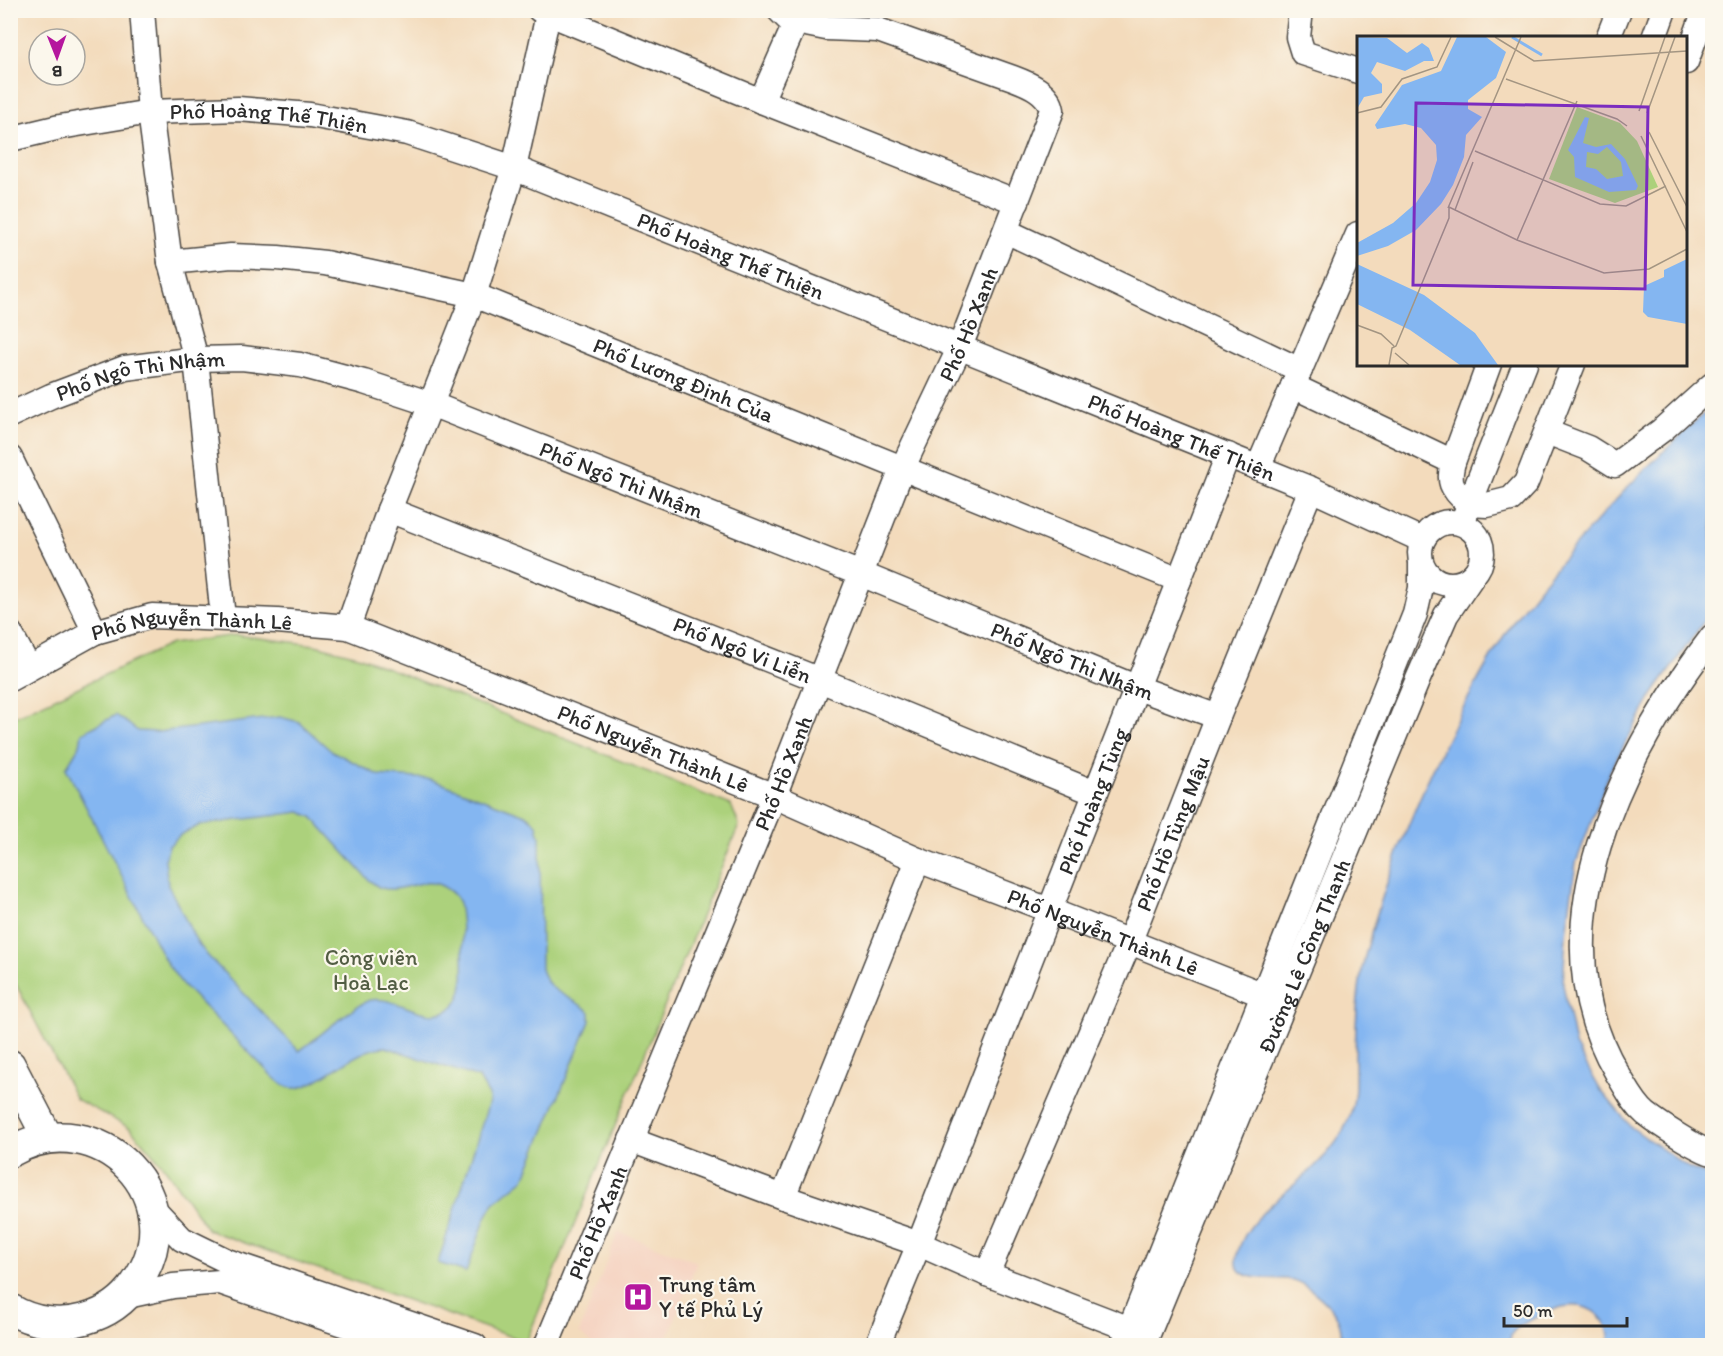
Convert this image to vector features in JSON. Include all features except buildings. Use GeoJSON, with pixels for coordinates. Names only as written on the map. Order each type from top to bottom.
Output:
{"type":"FeatureCollection","features":[{"type":"Feature","properties":{"kind":"main road"},"geometry":{"type":"LineString","coordinates":[[10,1065],[48,1138]]}},
{"type":"Feature","properties":{"kind":"main road"},"geometry":{"type":"LineString","coordinates":[[10,1152],[27,1143],[56,1137],[88,1141],[117,1155],[139,1178],[152,1207],[154,1239],[146,1270],[127,1296],[67,1334],[10,1309]]}},
{"type":"Feature","properties":{"kind":"street"},"geometry":{"type":"LineString","coordinates":[[142,10],[150,112],[170,262],[196,358],[223,618]]}},
{"type":"Feature","properties":{"kind":"street"},"geometry":{"type":"LineString","coordinates":[[1301,10],[1298,37],[1304,53],[1357,70]]}},
{"type":"Feature","properties":{"kind":"street"},"geometry":{"type":"LineString","coordinates":[[1609,36],[1619,10]]}},
{"type":"Feature","properties":{"kind":"street"},"geometry":{"type":"LineString","coordinates":[[1655,36],[1664,10]]}},
{"type":"Feature","properties":{"kind":"street"},"geometry":{"type":"LineString","coordinates":[[1687,59],[1705,10]]}},
{"type":"Feature","properties":{"kind":"street"},"geometry":{"type":"LineString","coordinates":[[348,627],[389,510],[474,295],[514,168],[546,12],[761,101],[1017,202]]}},
{"type":"Feature","properties":{"kind":"street"},"geometry":{"type":"LineString","coordinates":[[761,101],[788,16]]}},
{"type":"Feature","properties":{"kind":"street","name":"Phố Hồ Xanh"},"geometry":{"type":"LineString","coordinates":[[546,1346],[774,796],[902,469],[960,347],[1052,110],[1047,98],[1032,85],[878,30],[826,28],[788,16]]}},
{"type":"Feature","properties":{"kind":"street","name":"Phố Hoàng Thế Thiện"},"geometry":{"type":"LineString","coordinates":[[10,139],[60,127],[150,112],[238,109],[310,115],[407,133],[514,168],[1311,489],[1421,552]]}},
{"type":"Feature","properties":{"kind":"street"},"geometry":{"type":"LineString","coordinates":[[1006,231],[1297,378],[1453,462]]}},
{"type":"Feature","properties":{"kind":"street"},"geometry":{"type":"LineString","coordinates":[[1258,468],[1357,239]]}},
{"type":"Feature","properties":{"kind":"street","name":"Phố Lương Định Của"},"geometry":{"type":"LineString","coordinates":[[170,262],[231,256],[325,263],[474,295],[1179,580]]}},
{"type":"Feature","properties":{"kind":"street","name":"Phố Ngô Thì Nhậm"},"geometry":{"type":"LineString","coordinates":[[10,415],[51,396],[125,368],[196,358],[242,358],[300,365],[364,382],[431,404],[861,574],[1137,688],[1218,717]]}},
{"type":"Feature","properties":{"kind":"street"},"geometry":{"type":"LineString","coordinates":[[1488,366],[1449,476],[1452,486],[1465,514],[1471,528],[1481,545],[1482,555],[1480,565],[1466,581],[1445,584],[1434,580],[1426,573],[1421,552],[1433,527],[1442,522],[1452,522],[1465,514],[1511,499],[1526,483],[1572,366]]}},
{"type":"Feature","properties":{"kind":"street"},"geometry":{"type":"LineString","coordinates":[[1465,514],[1525,366]]}},
{"type":"Feature","properties":{"kind":"street"},"geometry":{"type":"LineString","coordinates":[[1547,432],[1588,448],[1615,465],[1662,430],[1713,386]]}},
{"type":"Feature","properties":{"kind":"street","name":"Phố Hoàng Tùng"},"geometry":{"type":"LineString","coordinates":[[876,1346],[919,1244],[1228,455]]}},
{"type":"Feature","properties":{"kind":"street"},"geometry":{"type":"LineString","coordinates":[[10,458],[95,632]]}},
{"type":"Feature","properties":{"kind":"street","name":"Phố Hồ Tùng Mậu"},"geometry":{"type":"LineString","coordinates":[[987,1274],[1129,943],[1311,489]]}},
{"type":"Feature","properties":{"kind":"street","name":"Phố Ngô Vi Liễn"},"geometry":{"type":"LineString","coordinates":[[389,510],[820,680],[1095,793]]}},
{"type":"Feature","properties":{"kind":"street","name":"Đường Lê Công Thanh"},"geometry":{"type":"LineString","coordinates":[[1274,999],[1415,615],[1421,588],[1421,552]]}},
{"type":"Feature","properties":{"kind":"street","name":"Đường Lê Công Thanh"},"geometry":{"type":"LineString","coordinates":[[1132,1340],[1274,999],[1446,615],[1474,574]]}},
{"type":"Feature","properties":{"kind":"street","name":"Phố Nguyễn Thành Lê"},"geometry":{"type":"LineString","coordinates":[[20,674],[95,632],[152,616],[223,618],[348,627],[774,796],[918,860],[1274,999]]}},
{"type":"Feature","properties":{"kind":"street"},"geometry":{"type":"LineString","coordinates":[[10,633],[20,674]]}},
{"type":"Feature","properties":{"kind":"street"},"geometry":{"type":"LineString","coordinates":[[1713,637],[1682,676],[1621,788],[1602,837],[1586,894],[1583,963],[1590,1008],[1606,1054],[1634,1100],[1646,1114],[1701,1150],[1713,1153]]}},
{"type":"Feature","properties":{"kind":"street"},"geometry":{"type":"LineString","coordinates":[[783,1197],[918,860]]}},
{"type":"Feature","properties":{"kind":"street"},"geometry":{"type":"LineString","coordinates":[[631,1140],[783,1197],[919,1244],[1132,1340]]}},
{"type":"Feature","properties":{"kind":"street"},"geometry":{"type":"LineString","coordinates":[[152,1207],[182,1239],[227,1261],[475,1346]]}},
{"type":"Feature","properties":{"kind":"street"},"geometry":{"type":"LineString","coordinates":[[127,1296],[173,1286],[220,1282],[407,1346]]}},
{"type":"Feature","properties":{"kind":"shaded area","name":"Trung tâm Y tế Phủ Lý"},"geometry":{"type":"Polygon","coordinates":[[[618,1232],[697,1262],[665,1345],[594,1345],[579,1333],[618,1232]]]}},
{"type":"Feature","properties":{"kind":"green space","name":"Công viên Hoà Lạc"},"geometry":{"type":"Polygon","coordinates":[[[236,635],[315,645],[358,656],[731,805],[739,825],[526,1342],[208,1230],[165,1168],[130,1128],[76,1099],[11,975],[10,719],[171,644],[236,635]]]}},
{"type":"Feature","properties":{"kind":"water"},"geometry":{"type":"Polygon","coordinates":[[[1712,407],[1712,610],[1652,695],[1610,771],[1576,863],[1566,934],[1563,984],[1575,1045],[1600,1089],[1631,1127],[1689,1168],[1712,1177],[1712,1345],[1609,1345],[1607,1328],[1599,1315],[1585,1307],[1568,1306],[1524,1323],[1513,1332],[1509,1345],[1342,1345],[1338,1320],[1324,1301],[1311,1290],[1293,1280],[1259,1278],[1244,1274],[1239,1270],[1237,1263],[1239,1248],[1245,1234],[1255,1221],[1330,1150],[1349,1118],[1354,1095],[1356,1018],[1360,980],[1375,922],[1398,854],[1425,787],[1455,722],[1485,668],[1520,612],[1569,552],[1636,479],[1712,407]]]}},
{"type":"Feature","properties":{"kind":"water"},"geometry":{"type":"Polygon","coordinates":[[[116,715],[138,731],[158,732],[280,717],[299,722],[330,750],[378,775],[430,779],[528,816],[537,825],[540,837],[541,969],[555,990],[590,1012],[590,1021],[524,1179],[494,1203],[486,1217],[466,1272],[438,1263],[489,1102],[489,1095],[479,1078],[386,1047],[361,1054],[301,1087],[292,1088],[276,1080],[182,984],[166,962],[66,768],[80,745],[82,733],[116,715]],[[300,812],[200,825],[180,835],[169,846],[165,859],[168,885],[197,942],[299,1051],[345,1015],[370,1000],[390,1002],[431,1014],[450,1009],[459,998],[463,983],[461,920],[456,897],[447,889],[431,883],[390,889],[378,887],[312,817],[300,812]]]}},
{"type":"Feature","properties":{"kind":"place","name":"Trung tâm Y tế Phủ Lý"},"geometry":{"type":"Point","coordinates":[638,1297]}}]}
